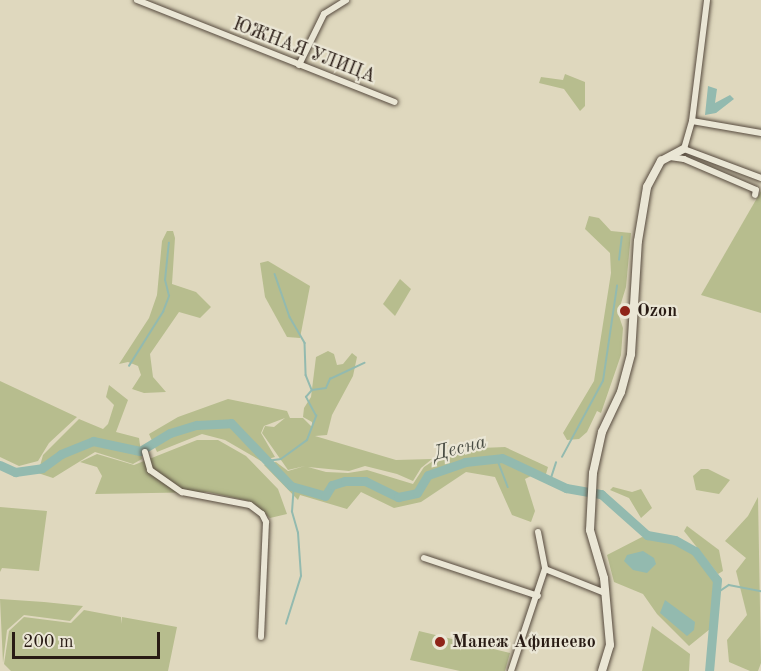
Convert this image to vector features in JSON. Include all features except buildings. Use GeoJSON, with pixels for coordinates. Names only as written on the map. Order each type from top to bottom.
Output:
{"type":"FeatureCollection","features":[{"type":"Feature","properties":{"kind":"street","name":"ЮЖНАЯ УЛИЦА"},"geometry":{"type":"LineString","coordinates":[[137,0],[394,102]]}},
{"type":"Feature","properties":{"kind":"street"},"geometry":{"type":"LineString","coordinates":[[299,65],[324,14],[346,0]]}},
{"type":"Feature","properties":{"kind":"street"},"geometry":{"type":"LineString","coordinates":[[684,148],[692,121],[696,70],[707,0]]}},
{"type":"Feature","properties":{"kind":"street"},"geometry":{"type":"LineString","coordinates":[[692,121],[761,134]]}},
{"type":"Feature","properties":{"kind":"street"},"geometry":{"type":"LineString","coordinates":[[602,671],[610,645],[605,593],[589,511],[592,478],[602,432],[621,392],[631,354],[637,251],[647,187],[652,173],[667,156],[684,148],[761,178]]}},
{"type":"Feature","properties":{"kind":"street"},"geometry":{"type":"LineString","coordinates":[[667,156],[684,159],[757,193]]}},
{"type":"Feature","properties":{"kind":"street"},"geometry":{"type":"LineString","coordinates":[[145,452],[150,470],[182,492],[250,505],[262,514],[266,522],[261,637]]}},
{"type":"Feature","properties":{"kind":"street"},"geometry":{"type":"LineString","coordinates":[[511,671],[538,596],[545,569],[538,532]]}},
{"type":"Feature","properties":{"kind":"street"},"geometry":{"type":"LineString","coordinates":[[424,558],[538,596]]}},
{"type":"Feature","properties":{"kind":"street"},"geometry":{"type":"LineString","coordinates":[[545,569],[605,593]]}},
{"type":"Feature","properties":{"kind":"green space"},"geometry":{"type":"Polygon","coordinates":[[[565,74],[585,82],[585,106],[580,111],[564,89],[539,83],[541,77],[563,80],[565,74]]]}},
{"type":"Feature","properties":{"kind":"green space"},"geometry":{"type":"Polygon","coordinates":[[[761,191],[761,313],[701,295],[761,191]]]}},
{"type":"Feature","properties":{"kind":"green space"},"geometry":{"type":"Polygon","coordinates":[[[589,216],[599,218],[611,231],[631,233],[626,287],[618,313],[623,328],[621,355],[601,413],[597,411],[587,432],[579,439],[567,440],[563,433],[594,381],[611,273],[610,253],[585,229],[589,216]]]}},
{"type":"Feature","properties":{"kind":"green space"},"geometry":{"type":"Polygon","coordinates":[[[167,231],[173,231],[175,238],[172,284],[196,292],[211,307],[200,318],[179,312],[150,354],[153,377],[166,392],[144,393],[132,389],[141,375],[138,366],[128,362],[119,364],[149,318],[157,295],[162,241],[167,231]]]}},
{"type":"Feature","properties":{"kind":"green space"},"geometry":{"type":"Polygon","coordinates":[[[268,261],[310,286],[300,338],[287,337],[265,297],[260,263],[268,261]]]}},
{"type":"Feature","properties":{"kind":"green space"},"geometry":{"type":"Polygon","coordinates":[[[400,279],[411,289],[395,316],[383,304],[400,279]]]}},
{"type":"Feature","properties":{"kind":"green space"},"geometry":{"type":"Polygon","coordinates":[[[328,351],[334,354],[337,365],[343,364],[352,353],[357,357],[353,376],[332,415],[327,435],[315,436],[396,460],[432,459],[421,468],[413,481],[397,474],[365,466],[349,471],[308,467],[326,472],[348,473],[367,470],[413,484],[424,467],[439,457],[458,449],[505,447],[548,467],[544,481],[531,476],[525,479],[535,511],[531,522],[512,515],[495,477],[466,472],[421,502],[394,508],[361,492],[347,509],[300,495],[298,500],[264,465],[276,462],[288,471],[305,466],[288,470],[262,433],[265,426],[274,427],[285,418],[264,426],[261,433],[275,457],[261,461],[225,440],[202,434],[157,452],[149,434],[178,417],[228,399],[287,411],[290,418],[303,418],[312,427],[312,422],[303,417],[304,408],[311,397],[316,357],[328,351]]]}},
{"type":"Feature","properties":{"kind":"green space"},"geometry":{"type":"Polygon","coordinates":[[[0,381],[77,417],[49,443],[38,461],[19,466],[0,457],[0,381]]]}},
{"type":"Feature","properties":{"kind":"green space"},"geometry":{"type":"Polygon","coordinates":[[[109,385],[128,400],[116,432],[139,438],[142,459],[133,464],[95,452],[53,478],[38,473],[43,455],[79,419],[103,429],[108,424],[114,405],[106,397],[109,385]]]}},
{"type":"Feature","properties":{"kind":"green space"},"geometry":{"type":"Polygon","coordinates":[[[197,440],[218,440],[246,456],[278,489],[287,514],[270,518],[249,501],[208,492],[95,494],[102,476],[97,467],[80,462],[97,454],[134,465],[197,440]]]}},
{"type":"Feature","properties":{"kind":"green space"},"geometry":{"type":"Polygon","coordinates":[[[701,469],[708,469],[730,480],[719,494],[696,490],[693,476],[701,469]]]}},
{"type":"Feature","properties":{"kind":"green space"},"geometry":{"type":"Polygon","coordinates":[[[613,487],[632,492],[641,489],[652,508],[641,518],[629,498],[610,490],[613,487]]]}},
{"type":"Feature","properties":{"kind":"green space"},"geometry":{"type":"Polygon","coordinates":[[[758,497],[761,663],[758,671],[750,671],[729,662],[727,640],[747,615],[736,571],[746,558],[725,541],[748,516],[758,497]]]}},
{"type":"Feature","properties":{"kind":"green space"},"geometry":{"type":"Polygon","coordinates":[[[0,507],[47,511],[39,571],[2,568],[0,572],[0,507]]]}},
{"type":"Feature","properties":{"kind":"green space"},"geometry":{"type":"Polygon","coordinates":[[[687,526],[719,550],[723,571],[718,574],[684,531],[687,526]]]}},
{"type":"Feature","properties":{"kind":"green space"},"geometry":{"type":"Polygon","coordinates":[[[642,537],[676,543],[694,554],[714,581],[710,629],[689,646],[657,614],[643,594],[614,582],[607,555],[642,537]]]}},
{"type":"Feature","properties":{"kind":"green space"},"geometry":{"type":"Polygon","coordinates":[[[0,599],[83,606],[70,621],[24,615],[7,630],[3,663],[0,599]]]}},
{"type":"Feature","properties":{"kind":"green space"},"geometry":{"type":"Polygon","coordinates":[[[84,610],[121,617],[121,624],[122,617],[177,627],[168,671],[11,671],[4,664],[9,631],[24,617],[71,623],[84,610]]]}},
{"type":"Feature","properties":{"kind":"green space"},"geometry":{"type":"Polygon","coordinates":[[[652,626],[690,654],[689,671],[642,671],[652,626]]]}},
{"type":"Feature","properties":{"kind":"green space","name":"Манеж Афинеево"},"geometry":{"type":"Polygon","coordinates":[[[419,631],[510,653],[505,671],[460,671],[410,660],[419,631]]]}},
{"type":"Feature","properties":{"kind":"water"},"geometry":{"type":"Polygon","coordinates":[[[708,86],[717,89],[715,103],[730,95],[734,99],[716,113],[705,115],[708,86]]]}},
{"type":"Feature","properties":{"kind":"water"},"geometry":{"type":"Polygon","coordinates":[[[643,551],[654,558],[656,564],[647,573],[633,570],[624,561],[627,555],[643,551]]]}},
{"type":"Feature","properties":{"kind":"water"},"geometry":{"type":"Polygon","coordinates":[[[665,600],[695,622],[694,630],[687,636],[660,613],[665,600]]]}},
{"type":"Feature","properties":{"kind":"waterway"},"geometry":{"type":"LineString","coordinates":[[619,260],[622,237]]}},
{"type":"Feature","properties":{"kind":"waterway"},"geometry":{"type":"LineString","coordinates":[[129,366],[163,312],[169,296],[165,280],[169,243]]}},
{"type":"Feature","properties":{"kind":"waterway"},"geometry":{"type":"LineString","coordinates":[[275,274],[290,317],[305,343],[306,375],[312,390]]}},
{"type":"Feature","properties":{"kind":"waterway"},"geometry":{"type":"LineString","coordinates":[[562,457],[603,381],[617,286]]}},
{"type":"Feature","properties":{"kind":"waterway"},"geometry":{"type":"LineString","coordinates":[[267,461],[281,459],[307,440],[316,416],[306,397],[312,390],[326,388],[330,379],[365,363]]}},
{"type":"Feature","properties":{"kind":"waterway","name":"Десна"},"geometry":{"type":"LineString","coordinates":[[0,465],[15,472],[42,468],[61,454],[93,441],[140,451],[170,433],[197,425],[231,423],[291,486],[325,496],[332,485],[345,481],[365,481],[398,497],[417,493],[428,475],[465,462],[502,458],[566,488],[601,494],[647,535],[675,540],[695,551],[717,580],[709,671]]}},
{"type":"Feature","properties":{"kind":"waterway"},"geometry":{"type":"LineString","coordinates":[[497,458],[508,487]]}},
{"type":"Feature","properties":{"kind":"waterway"},"geometry":{"type":"LineString","coordinates":[[551,478],[556,463]]}},
{"type":"Feature","properties":{"kind":"waterway"},"geometry":{"type":"LineString","coordinates":[[286,624],[301,576],[298,533],[292,512],[294,486]]}},
{"type":"Feature","properties":{"kind":"waterway"},"geometry":{"type":"LineString","coordinates":[[717,593],[729,585],[761,591]]}},
{"type":"Feature","properties":{"kind":"place","name":"Ozon"},"geometry":{"type":"Point","coordinates":[625,311]}},
{"type":"Feature","properties":{"kind":"place","name":"Манеж Афинеево"},"geometry":{"type":"Point","coordinates":[440,642]}}]}
